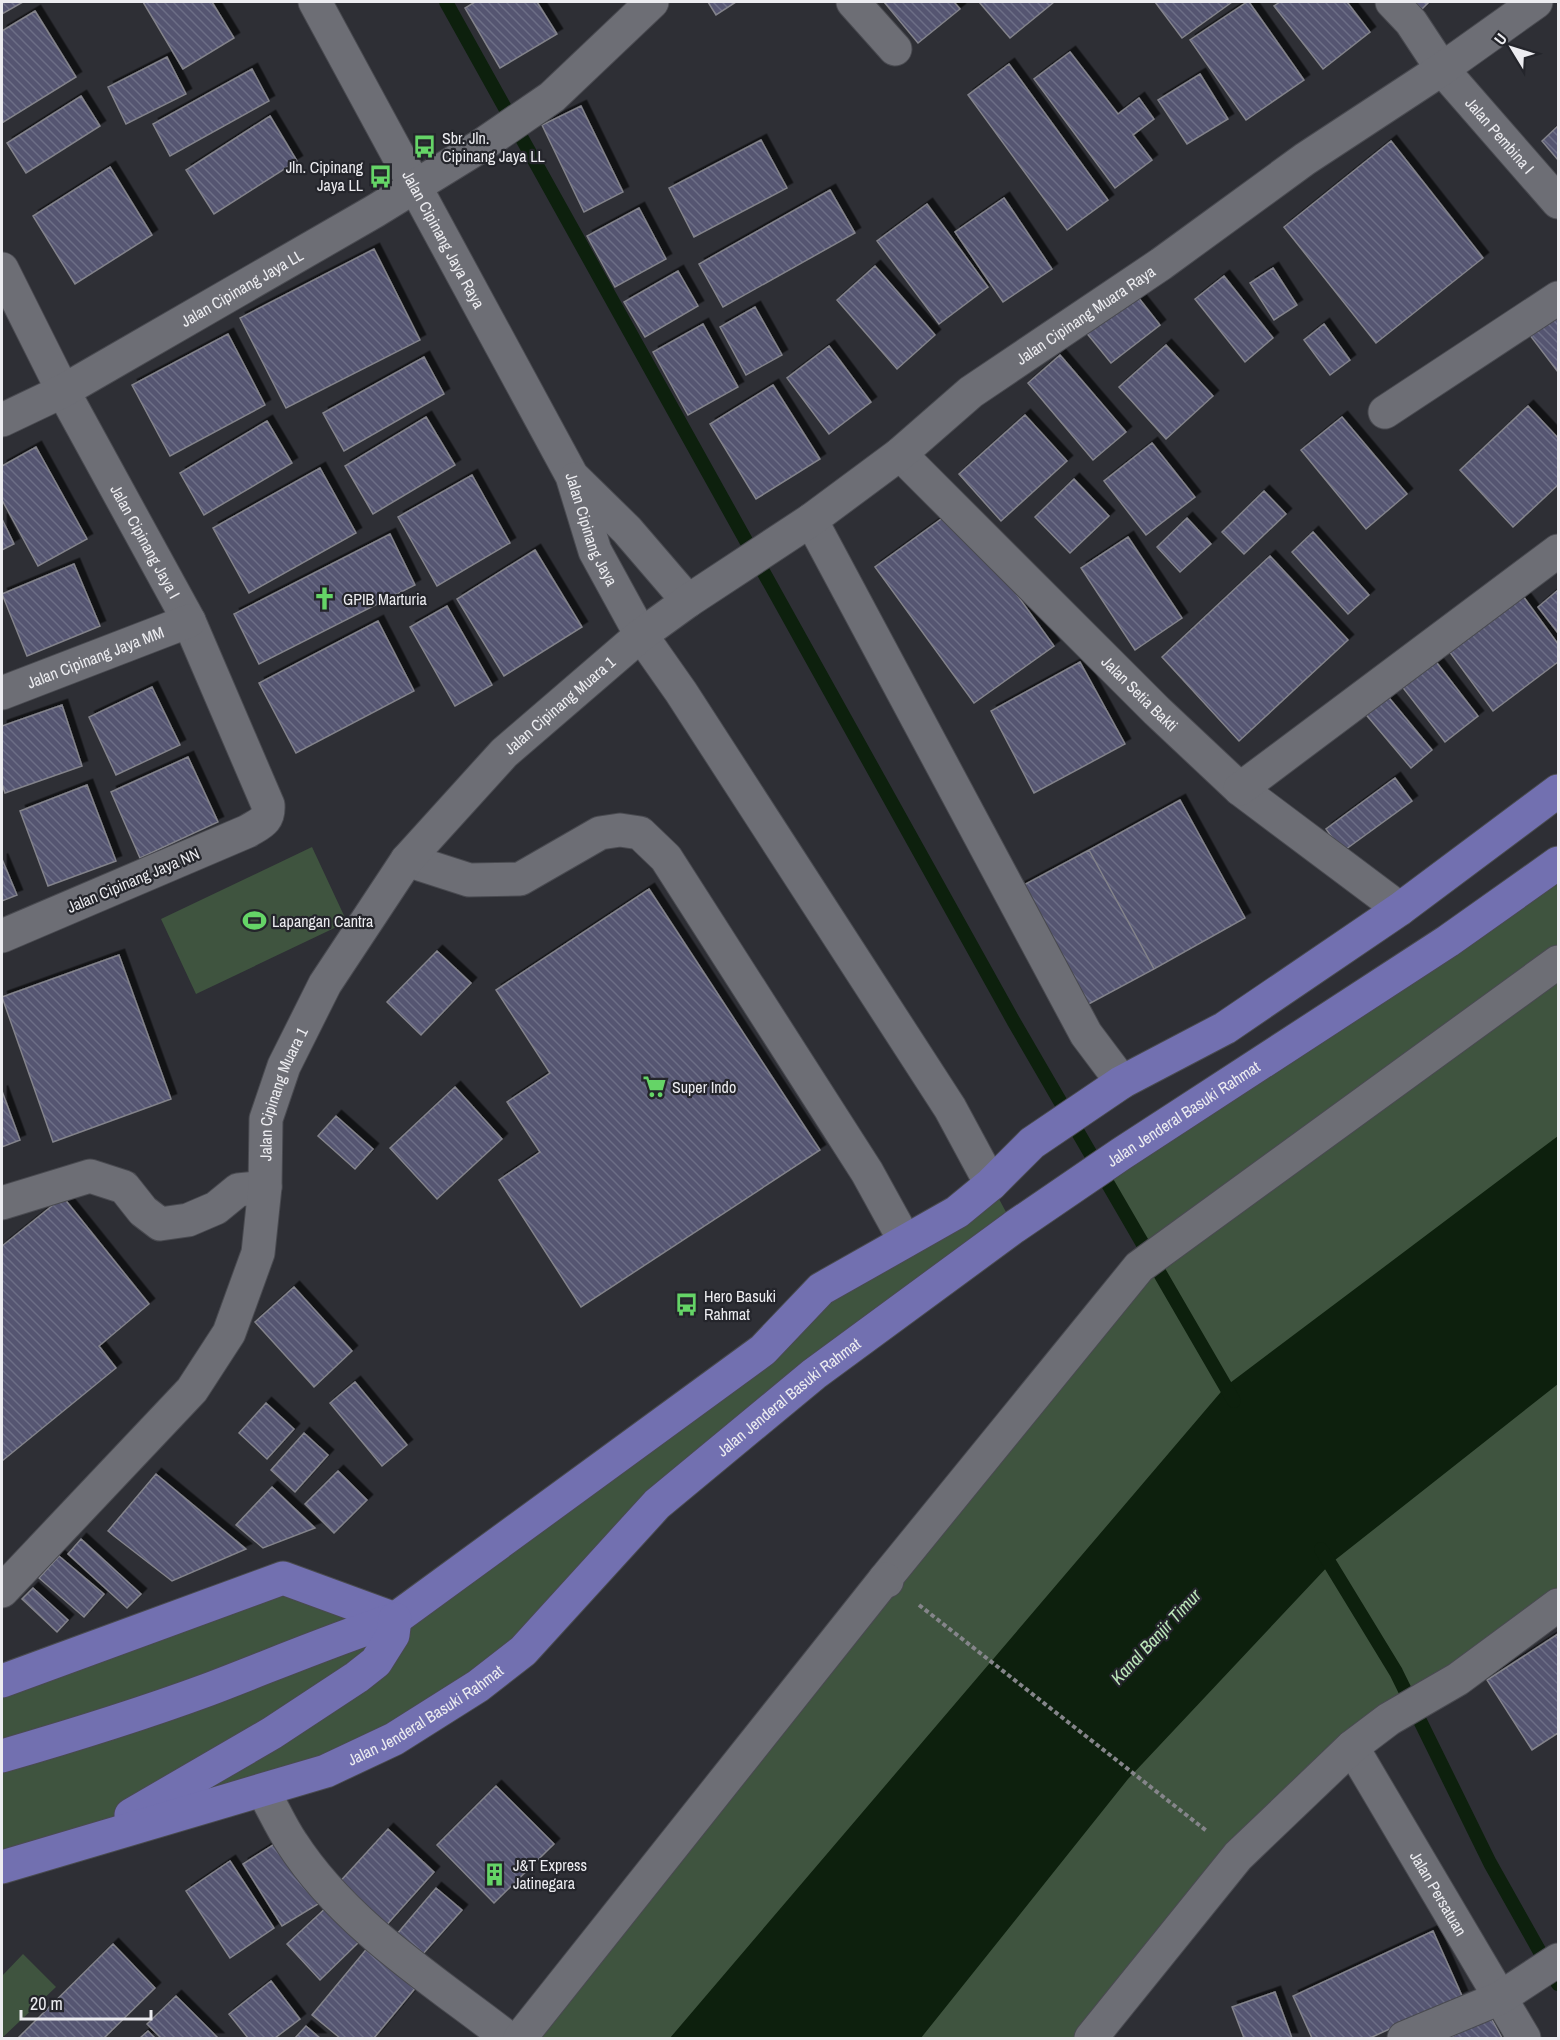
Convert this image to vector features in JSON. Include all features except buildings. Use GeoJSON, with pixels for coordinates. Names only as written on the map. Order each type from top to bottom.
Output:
{"type":"FeatureCollection","features":[{"type":"Feature","properties":{"kind":"main road"},"geometry":{"type":"LineString","coordinates":[[2,1756],[113,1724],[207,1690],[325,1641],[395,1619],[764,1350],[821,1289],[957,1212],[991,1184],[1032,1143],[1122,1082],[1225,1028],[1400,909],[1558,791]]}},
{"type":"Feature","properties":{"kind":"main road","name":"Jalan Jenderal Basuki Rahmat"},"geometry":{"type":"LineString","coordinates":[[2,1867],[92,1838],[263,1791],[326,1771],[394,1739],[478,1686],[523,1651],[657,1504],[814,1374],[1059,1196],[1449,941],[1558,863]]}},
{"type":"Feature","properties":{"kind":"main road"},"geometry":{"type":"LineString","coordinates":[[2,1681],[283,1578],[395,1619]]}},
{"type":"Feature","properties":{"kind":"main road"},"geometry":{"type":"LineString","coordinates":[[92,1838],[272,1733],[357,1677],[376,1662],[393,1635],[395,1619]]}},
{"type":"Feature","properties":{"kind":"street","name":"Jalan Cipinang Jaya Raya"},"geometry":{"type":"LineString","coordinates":[[315,2],[572,476]]}},
{"type":"Feature","properties":{"kind":"street","name":"Jalan Cipinang Jaya LL"},"geometry":{"type":"LineString","coordinates":[[2,420],[63,391],[375,211],[479,147],[552,97],[652,2]]}},
{"type":"Feature","properties":{"kind":"street"},"geometry":{"type":"LineString","coordinates":[[854,2],[895,49]]}},
{"type":"Feature","properties":{"kind":"street","name":"Jalan Pembina I"},"geometry":{"type":"LineString","coordinates":[[1392,2],[1411,22],[1442,69],[1558,202]]}},
{"type":"Feature","properties":{"kind":"street","name":"Jalan Cipinang Muara Raya"},"geometry":{"type":"LineString","coordinates":[[641,635],[688,601],[811,520],[900,454],[971,392],[1161,264],[1305,159],[1442,69],[1536,2]]}},
{"type":"Feature","properties":{"kind":"street","name":"Jalan Cipinang Jaya I"},"geometry":{"type":"LineString","coordinates":[[2,269],[63,391],[189,621],[268,805],[269,814],[265,821]]}},
{"type":"Feature","properties":{"kind":"street"},"geometry":{"type":"LineString","coordinates":[[1385,412],[1558,298]]}},
{"type":"Feature","properties":{"kind":"street","name":"Jalan Setia Bakti"},"geometry":{"type":"LineString","coordinates":[[900,454],[1157,711],[1240,789],[1400,909]]}},
{"type":"Feature","properties":{"kind":"street","name":"Jalan Cipinang Jaya"},"geometry":{"type":"LineString","coordinates":[[572,476],[627,530],[688,601]]}},
{"type":"Feature","properties":{"kind":"street","name":"Jalan Cipinang Jaya"},"geometry":{"type":"LineString","coordinates":[[572,476],[595,551],[641,635],[950,1108],[991,1184]]}},
{"type":"Feature","properties":{"kind":"street"},"geometry":{"type":"LineString","coordinates":[[811,520],[1086,1034],[1122,1082]]}},
{"type":"Feature","properties":{"kind":"street"},"geometry":{"type":"LineString","coordinates":[[1240,789],[1558,551]]}},
{"type":"Feature","properties":{"kind":"street","name":"Jalan Cipinang Jaya MM"},"geometry":{"type":"LineString","coordinates":[[2,693],[189,621]]}},
{"type":"Feature","properties":{"kind":"street","name":"Jalan Cipinang Muara 1"},"geometry":{"type":"LineString","coordinates":[[2,1592],[192,1390],[230,1333],[258,1253],[265,1187],[266,1119],[284,1066],[325,984],[407,860],[504,753],[641,635]]}},
{"type":"Feature","properties":{"kind":"street","name":"Jalan Cipinang Jaya NN"},"geometry":{"type":"LineString","coordinates":[[2,936],[265,821]]}},
{"type":"Feature","properties":{"kind":"street"},"geometry":{"type":"LineString","coordinates":[[407,860],[469,880],[520,879],[600,833],[620,830],[640,833],[666,858],[867,1172],[905,1241]]}},
{"type":"Feature","properties":{"kind":"street"},"geometry":{"type":"LineString","coordinates":[[520,2038],[1140,1267],[1558,962]]}},
{"type":"Feature","properties":{"kind":"street"},"geometry":{"type":"LineString","coordinates":[[2,1203],[90,1176],[124,1186],[143,1211],[160,1224],[188,1221],[216,1208],[238,1190],[265,1187]]}},
{"type":"Feature","properties":{"kind":"street"},"geometry":{"type":"LineString","coordinates":[[1091,2038],[1238,1856],[1352,1747],[1389,1719],[1448,1685],[1558,1605]]}},
{"type":"Feature","properties":{"kind":"street","name":"Jalan Persatuan"},"geometry":{"type":"LineString","coordinates":[[1352,1747],[1512,1990],[1524,2038]]}},
{"type":"Feature","properties":{"kind":"street"},"geometry":{"type":"LineString","coordinates":[[263,1791],[292,1844],[326,1885],[369,1930],[508,2038]]}},
{"type":"Feature","properties":{"kind":"street"},"geometry":{"type":"LineString","coordinates":[[1404,2038],[1512,1990],[1556,1961]]}},
{"type":"Feature","properties":{"kind":"path"},"geometry":{"type":"LineString","coordinates":[[886,1580],[1213,1836]]}},
{"type":"Feature","properties":{"kind":"shaded area","name":"Lapangan Cantra"},"geometry":{"type":"Polygon","coordinates":[[[312,847],[347,922],[196,994],[161,919],[312,847]]]}},
{"type":"Feature","properties":{"kind":"shaded area"},"geometry":{"type":"Polygon","coordinates":[[[1558,863],[1558,958],[1149,1255],[1100,1169],[1558,863]]]}},
{"type":"Feature","properties":{"kind":"shaded area"},"geometry":{"type":"Polygon","coordinates":[[[1558,962],[1558,1605],[1389,1719],[1081,2038],[520,2038],[1139,1267],[1558,962]]]}},
{"type":"Feature","properties":{"kind":"shaded area"},"geometry":{"type":"Polygon","coordinates":[[[991,1184],[1014,1227],[814,1374],[523,1651],[394,1739],[2,1867],[2,1681],[283,1578],[395,1619],[991,1184]]]}},
{"type":"Feature","properties":{"kind":"shaded area"},"geometry":{"type":"Polygon","coordinates":[[[23,1954],[56,1987],[2,2038],[2,1976],[23,1954]]]}},
{"type":"Feature","properties":{"kind":"water","name":"Kanal Banjir Timur"},"geometry":{"type":"Polygon","coordinates":[[[1558,1136],[1558,1384],[1330,1564],[1128,1779],[921,2038],[670,2038],[1226,1386],[1558,1136]]]}},
{"type":"Feature","properties":{"kind":"waterway"},"geometry":{"type":"LineString","coordinates":[[446,2],[1014,1022],[1234,1401]]}},
{"type":"Feature","properties":{"kind":"waterway"},"geometry":{"type":"LineString","coordinates":[[1321,1549],[1396,1672],[1490,1863],[1558,1984]]}},
{"type":"Feature","properties":{"kind":"place","name":"Sbr. Jln. Cipinang Jaya LL"},"geometry":{"type":"Point","coordinates":[424,147]}},
{"type":"Feature","properties":{"kind":"place","name":"Jln. Cipinang Jaya LL"},"geometry":{"type":"Point","coordinates":[381,176]}},
{"type":"Feature","properties":{"kind":"place","name":"GPIB Marturia"},"geometry":{"type":"Point","coordinates":[325,599]}},
{"type":"Feature","properties":{"kind":"place","name":"Lapangan Cantra"},"geometry":{"type":"Point","coordinates":[254,921]}},
{"type":"Feature","properties":{"kind":"place","name":"Super Indo"},"geometry":{"type":"Point","coordinates":[654,1087]}},
{"type":"Feature","properties":{"kind":"place","name":"Hero Basuki Rahmat"},"geometry":{"type":"Point","coordinates":[686,1305]}},
{"type":"Feature","properties":{"kind":"place","name":"J&T Express Jatinegara"},"geometry":{"type":"Point","coordinates":[495,1874]}}]}
